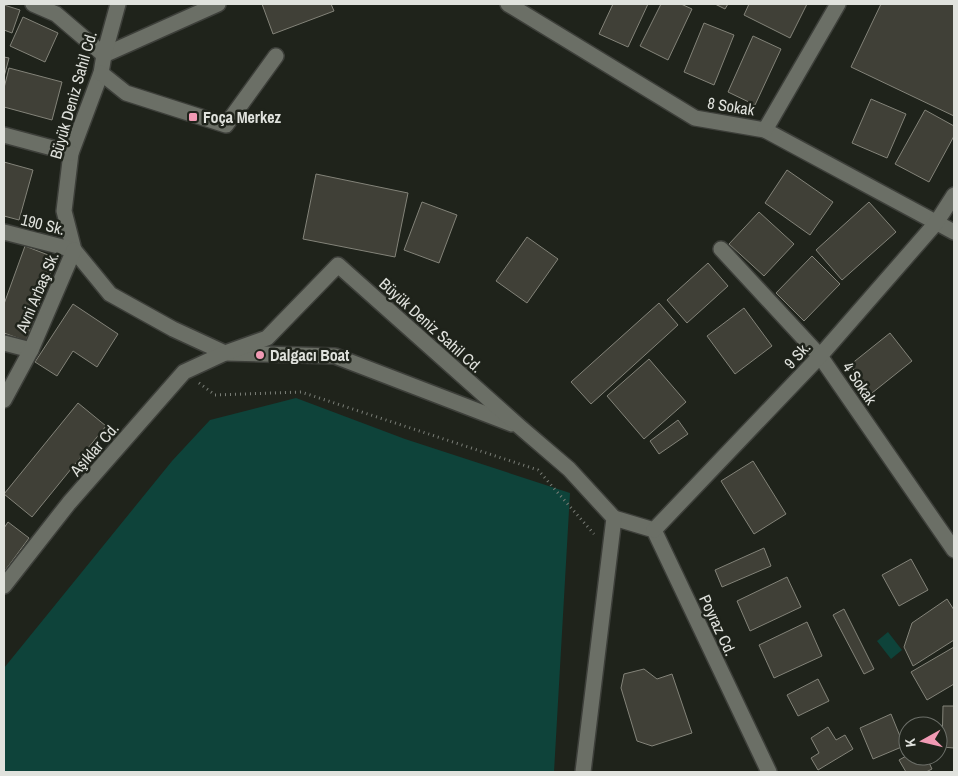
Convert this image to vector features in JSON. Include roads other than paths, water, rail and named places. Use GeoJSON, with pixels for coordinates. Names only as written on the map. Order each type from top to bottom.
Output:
{"type":"FeatureCollection","features":[{"type":"Feature","properties":{"kind":"street"},"geometry":{"type":"LineString","coordinates":[[33,4],[56,9],[104,54],[218,4]]}},
{"type":"Feature","properties":{"kind":"street","name":"Büyük Deniz Sahil Cd."},"geometry":{"type":"LineString","coordinates":[[118,4],[104,54],[101,73],[71,153],[64,212],[74,250],[110,294],[173,329],[225,353],[334,356],[520,428]]}},
{"type":"Feature","properties":{"kind":"street","name":"8 Sokak"},"geometry":{"type":"LineString","coordinates":[[508,4],[695,118],[766,130],[954,232]]}},
{"type":"Feature","properties":{"kind":"street"},"geometry":{"type":"LineString","coordinates":[[766,130],[838,4]]}},
{"type":"Feature","properties":{"kind":"street"},"geometry":{"type":"LineString","coordinates":[[101,73],[126,93],[226,125],[276,56]]}},
{"type":"Feature","properties":{"kind":"street"},"geometry":{"type":"LineString","coordinates":[[4,135],[71,153]]}},
{"type":"Feature","properties":{"kind":"street","name":"9 Sk."},"geometry":{"type":"LineString","coordinates":[[654,530],[820,356],[936,223],[954,195]]}},
{"type":"Feature","properties":{"kind":"street","name":"190 Sk."},"geometry":{"type":"LineString","coordinates":[[4,232],[74,250]]}},
{"type":"Feature","properties":{"kind":"street","name":"Avni Arbaş Sk."},"geometry":{"type":"LineString","coordinates":[[4,400],[32,350],[74,250]]}},
{"type":"Feature","properties":{"kind":"street","name":"4 Sokak"},"geometry":{"type":"LineString","coordinates":[[721,250],[820,356],[954,550]]}},
{"type":"Feature","properties":{"kind":"street","name":"Büyük Deniz Sahil Cd."},"geometry":{"type":"LineString","coordinates":[[225,353],[267,338],[338,265],[520,428],[569,469],[614,518]]}},
{"type":"Feature","properties":{"kind":"street"},"geometry":{"type":"LineString","coordinates":[[4,343],[32,350]]}},
{"type":"Feature","properties":{"kind":"street","name":"Aşıklar Cd."},"geometry":{"type":"LineString","coordinates":[[4,586],[69,503],[184,372],[225,353]]}},
{"type":"Feature","properties":{"kind":"street"},"geometry":{"type":"LineString","coordinates":[[583,772],[614,518],[654,530]]}},
{"type":"Feature","properties":{"kind":"street","name":"Poyraz Cd."},"geometry":{"type":"LineString","coordinates":[[654,530],[769,772]]}},
{"type":"Feature","properties":{"kind":"water"},"geometry":{"type":"Polygon","coordinates":[[[296,398],[405,439],[570,493],[554,772],[4,772],[4,668],[172,461],[210,420],[296,398]]]}},
{"type":"Feature","properties":{"kind":"water"},"geometry":{"type":"Polygon","coordinates":[[[888,632],[902,650],[891,659],[877,641],[888,632]]]}},
{"type":"Feature","properties":{"kind":"place","name":"Foça Merkez"},"geometry":{"type":"Point","coordinates":[193,117]}},
{"type":"Feature","properties":{"kind":"place","name":"Dalgacı Boat"},"geometry":{"type":"Point","coordinates":[260,355]}}]}
